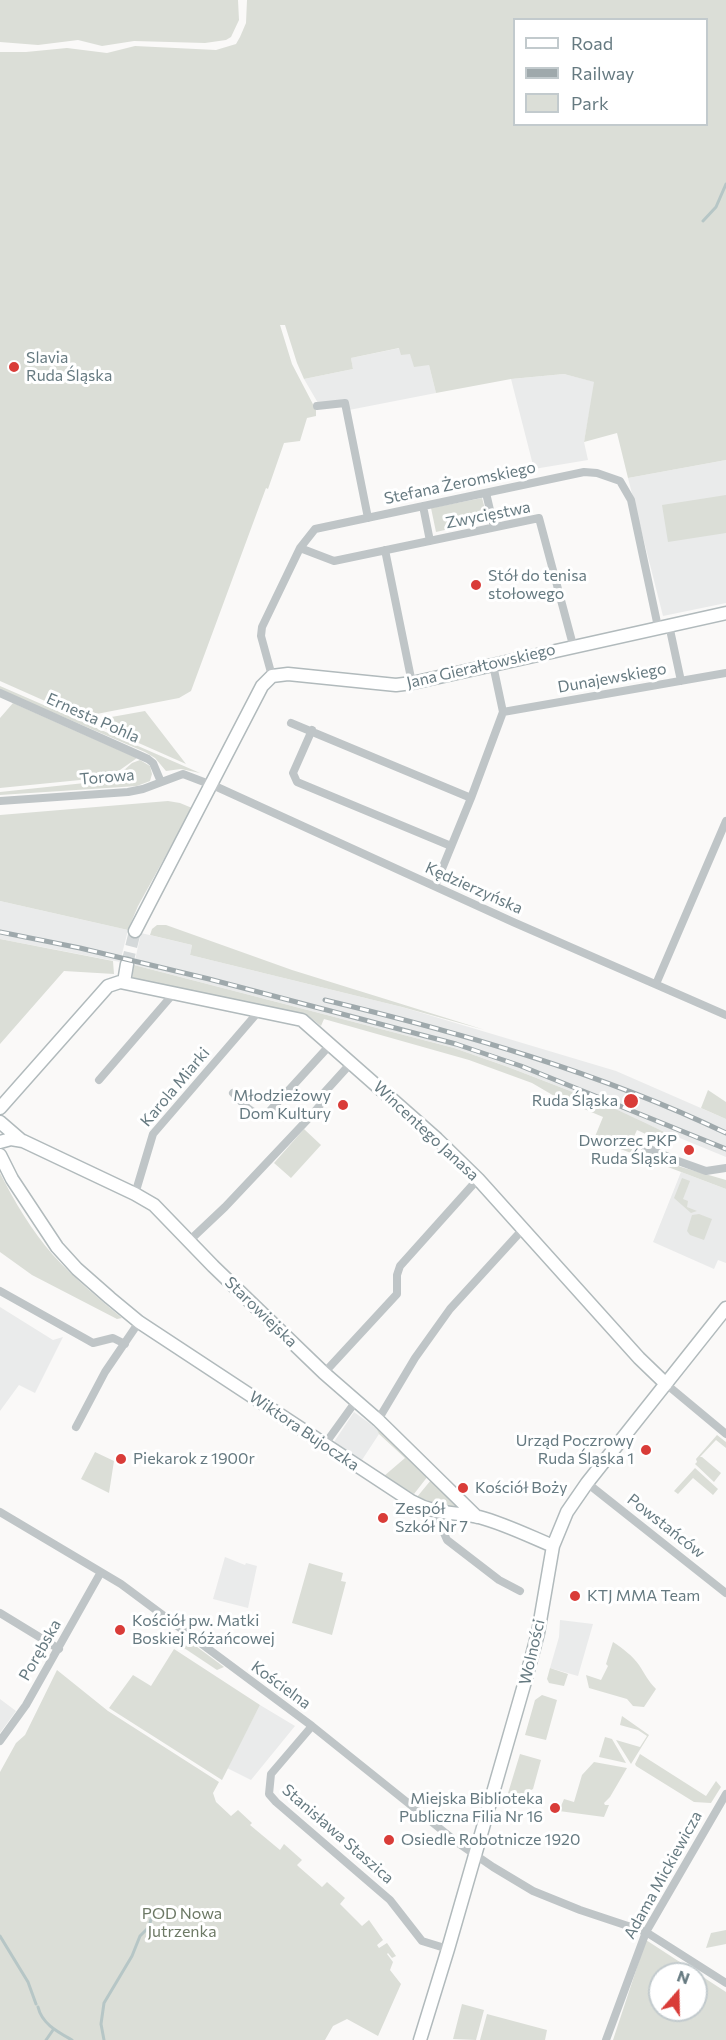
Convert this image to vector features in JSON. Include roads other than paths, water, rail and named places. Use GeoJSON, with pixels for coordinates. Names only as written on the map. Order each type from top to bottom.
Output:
{"type":"FeatureCollection","features":[{"type":"Feature","properties":{"kind":"street"},"geometry":{"type":"LineString","coordinates":[[317,406],[345,403],[368,518]]}},
{"type":"Feature","properties":{"kind":"street","name":"Stefana Żeromskiego"},"geometry":{"type":"LineString","coordinates":[[272,676],[263,645],[262,627],[300,548],[315,529],[584,472],[597,473],[620,481],[631,500],[663,626],[681,681]]}},
{"type":"Feature","properties":{"kind":"street"},"geometry":{"type":"LineString","coordinates":[[486,493],[494,527]]}},
{"type":"Feature","properties":{"kind":"street"},"geometry":{"type":"LineString","coordinates":[[423,506],[430,541]]}},
{"type":"Feature","properties":{"kind":"street","name":"Zwycięstwa"},"geometry":{"type":"LineString","coordinates":[[300,548],[334,561],[539,518],[573,645]]}},
{"type":"Feature","properties":{"kind":"street"},"geometry":{"type":"LineString","coordinates":[[385,550],[412,683]]}},
{"type":"Feature","properties":{"kind":"street","name":"Jana Gierałtowskiego"},"geometry":{"type":"LineString","coordinates":[[272,676],[288,674],[396,685],[412,683],[573,645],[726,613]]}},
{"type":"Feature","properties":{"kind":"street"},"geometry":{"type":"LineString","coordinates":[[435,886],[503,712],[493,665]]}},
{"type":"Feature","properties":{"kind":"street","name":"Dunajewskiego"},"geometry":{"type":"LineString","coordinates":[[503,712],[726,673]]}},
{"type":"Feature","properties":{"kind":"street"},"geometry":{"type":"LineString","coordinates":[[135,931],[262,686],[272,676]]}},
{"type":"Feature","properties":{"kind":"street","name":"Ernesta Pohla"},"geometry":{"type":"LineString","coordinates":[[0,693],[148,759],[153,763],[161,782]]}},
{"type":"Feature","properties":{"kind":"street"},"geometry":{"type":"LineString","coordinates":[[291,723],[471,798]]}},
{"type":"Feature","properties":{"kind":"street"},"geometry":{"type":"LineString","coordinates":[[312,730],[293,773],[297,782],[451,846]]}},
{"type":"Feature","properties":{"kind":"street","name":"Torowa"},"geometry":{"type":"LineString","coordinates":[[0,801],[128,792],[143,789],[183,774],[211,785]]}},
{"type":"Feature","properties":{"kind":"street","name":"Kędzierzyńska"},"geometry":{"type":"LineString","coordinates":[[211,785],[726,1015]]}},
{"type":"Feature","properties":{"kind":"street"},"geometry":{"type":"LineString","coordinates":[[656,984],[726,821]]}},
{"type":"Feature","properties":{"kind":"street"},"geometry":{"type":"LineString","coordinates":[[0,1108],[108,986],[124,982],[127,964]]}},
{"type":"Feature","properties":{"kind":"street","name":"Wincentego Janasa"},"geometry":{"type":"LineString","coordinates":[[124,982],[302,1020],[437,1139],[478,1179],[619,1335],[666,1383]]}},
{"type":"Feature","properties":{"kind":"street"},"geometry":{"type":"LineString","coordinates":[[99,1080],[174,993]]}},
{"type":"Feature","properties":{"kind":"street","name":"Karola Miarki"},"geometry":{"type":"LineString","coordinates":[[135,1194],[153,1134],[259,1011]]}},
{"type":"Feature","properties":{"kind":"street"},"geometry":{"type":"LineString","coordinates":[[232,1093],[254,1112],[259,1115],[267,1114],[330,1045]]}},
{"type":"Feature","properties":{"kind":"street"},"geometry":{"type":"LineString","coordinates":[[189,1241],[242,1190],[302,1126],[321,1104],[323,1094],[351,1063]]}},
{"type":"Feature","properties":{"kind":"street","name":"Starowiejska"},"geometry":{"type":"LineString","coordinates":[[0,1122],[23,1142]]}},
{"type":"Feature","properties":{"kind":"street","name":"Starowiejska"},"geometry":{"type":"LineString","coordinates":[[0,1142],[11,1139],[23,1142],[154,1205],[324,1372],[378,1420],[477,1517]]}},
{"type":"Feature","properties":{"kind":"street"},"geometry":{"type":"LineString","coordinates":[[633,1142],[706,1171],[726,1168]]}},
{"type":"Feature","properties":{"kind":"street","name":"Wiktora Bujoczka"},"geometry":{"type":"LineString","coordinates":[[0,1155],[12,1179],[57,1247],[77,1269],[140,1322],[411,1501],[439,1513],[477,1517]]}},
{"type":"Feature","properties":{"kind":"street"},"geometry":{"type":"LineString","coordinates":[[324,1372],[397,1294],[397,1275],[400,1266],[478,1179]]}},
{"type":"Feature","properties":{"kind":"street"},"geometry":{"type":"LineString","coordinates":[[378,1420],[415,1358],[450,1309],[524,1228]]}},
{"type":"Feature","properties":{"kind":"street"},"geometry":{"type":"LineString","coordinates":[[0,1291],[93,1343],[113,1338],[125,1344]]}},
{"type":"Feature","properties":{"kind":"street","name":"Wolności"},"geometry":{"type":"LineString","coordinates":[[420,2040],[535,1648],[553,1546],[567,1512],[587,1483],[726,1308]]}},
{"type":"Feature","properties":{"kind":"street"},"geometry":{"type":"LineString","coordinates":[[76,1427],[96,1387],[140,1322]]}},
{"type":"Feature","properties":{"kind":"street"},"geometry":{"type":"LineString","coordinates":[[666,1383],[726,1434]]}},
{"type":"Feature","properties":{"kind":"street"},"geometry":{"type":"LineString","coordinates":[[325,1443],[356,1401]]}},
{"type":"Feature","properties":{"kind":"street","name":"Powstańców"},"geometry":{"type":"LineString","coordinates":[[587,1483],[726,1593]]}},
{"type":"Feature","properties":{"kind":"street","name":"Kościelna"},"geometry":{"type":"LineString","coordinates":[[0,1512],[121,1584],[312,1726],[475,1855],[533,1891],[580,1910],[646,1932],[726,1983]]}},
{"type":"Feature","properties":{"kind":"street"},"geometry":{"type":"LineString","coordinates":[[439,1513],[439,1522],[447,1540],[499,1581],[520,1591]]}},
{"type":"Feature","properties":{"kind":"street"},"geometry":{"type":"LineString","coordinates":[[477,1517],[553,1546]]}},
{"type":"Feature","properties":{"kind":"street","name":"Porębska"},"geometry":{"type":"LineString","coordinates":[[0,1741],[26,1705],[59,1650],[101,1572]]}},
{"type":"Feature","properties":{"kind":"street"},"geometry":{"type":"LineString","coordinates":[[0,1612],[59,1650]]}},
{"type":"Feature","properties":{"kind":"street","name":"Stanisława Staszica"},"geometry":{"type":"LineString","coordinates":[[312,1726],[271,1774],[269,1794],[390,1900],[422,1941],[448,1949]]}},
{"type":"Feature","properties":{"kind":"street","name":"Adama Mickiewicza"},"geometry":{"type":"LineString","coordinates":[[606,2040],[646,1932],[726,1794]]}},
{"type":"Feature","properties":{"kind":"waterway"},"geometry":{"type":"LineString","coordinates":[[703,221],[716,207],[726,184]]}},
{"type":"Feature","properties":{"kind":"waterway"},"geometry":{"type":"LineString","coordinates":[[104,2040],[101,2024],[104,2003],[132,1956],[140,1936],[149,1927],[152,1915]]}},
{"type":"Feature","properties":{"kind":"waterway"},"geometry":{"type":"LineString","coordinates":[[0,1936],[28,1982],[36,2004]]}},
{"type":"Feature","properties":{"kind":"waterway"},"geometry":{"type":"LineString","coordinates":[[38,2007],[47,2023],[72,2040]]}},
{"type":"Feature","properties":{"kind":"waterway"},"geometry":{"type":"LineString","coordinates":[[46,2040],[53,2030]]}},
{"type":"Feature","properties":{"kind":"tunnel"},"geometry":{"type":"LineString","coordinates":[[127,964],[135,931]]}},
{"type":"Feature","properties":{"kind":"railway"},"geometry":{"type":"LineString","coordinates":[[0,932],[80,948],[209,979],[456,1044],[521,1066],[726,1149]]}},
{"type":"Feature","properties":{"kind":"railway"},"geometry":{"type":"LineString","coordinates":[[325,1000],[427,1026],[529,1056],[629,1091],[726,1133]]}},
{"type":"Feature","properties":{"kind":"place","name":"Slavia Ruda Śląska"},"geometry":{"type":"Point","coordinates":[14,367]}},
{"type":"Feature","properties":{"kind":"place","name":"Stół do tenisa stołowego"},"geometry":{"type":"Point","coordinates":[476,585]}},
{"type":"Feature","properties":{"kind":"place","name":"Ruda Śląska"},"geometry":{"type":"Point","coordinates":[631,1101]}},
{"type":"Feature","properties":{"kind":"place","name":"Młodzieżowy Dom Kultury"},"geometry":{"type":"Point","coordinates":[343,1105]}},
{"type":"Feature","properties":{"kind":"place","name":"Dworzec PKP Ruda Śląska"},"geometry":{"type":"Point","coordinates":[689,1150]}},
{"type":"Feature","properties":{"kind":"place","name":"Urząd Poczrowy Ruda Śląska 1"},"geometry":{"type":"Point","coordinates":[646,1450]}},
{"type":"Feature","properties":{"kind":"place","name":"Piekarok z 1900r"},"geometry":{"type":"Point","coordinates":[121,1459]}},
{"type":"Feature","properties":{"kind":"place","name":"Kościół Boży"},"geometry":{"type":"Point","coordinates":[463,1488]}},
{"type":"Feature","properties":{"kind":"place","name":"Zespół Szkół Nr 7"},"geometry":{"type":"Point","coordinates":[383,1518]}},
{"type":"Feature","properties":{"kind":"place","name":"KTJ MMA Team"},"geometry":{"type":"Point","coordinates":[575,1596]}},
{"type":"Feature","properties":{"kind":"place","name":"Kościół pw. Matki Boskiej Różańcowej"},"geometry":{"type":"Point","coordinates":[120,1630]}},
{"type":"Feature","properties":{"kind":"place","name":"Miejska Biblioteka Publiczna Filia Nr 16"},"geometry":{"type":"Point","coordinates":[555,1808]}},
{"type":"Feature","properties":{"kind":"place","name":"Osiedle Robotnicze 1920"},"geometry":{"type":"Point","coordinates":[389,1840]}},
{"type":"Feature","properties":{"kind":"park label","name":"POD Nowa Jutrzenka"},"geometry":{"type":"Point","coordinates":[182,1923]}}]}
